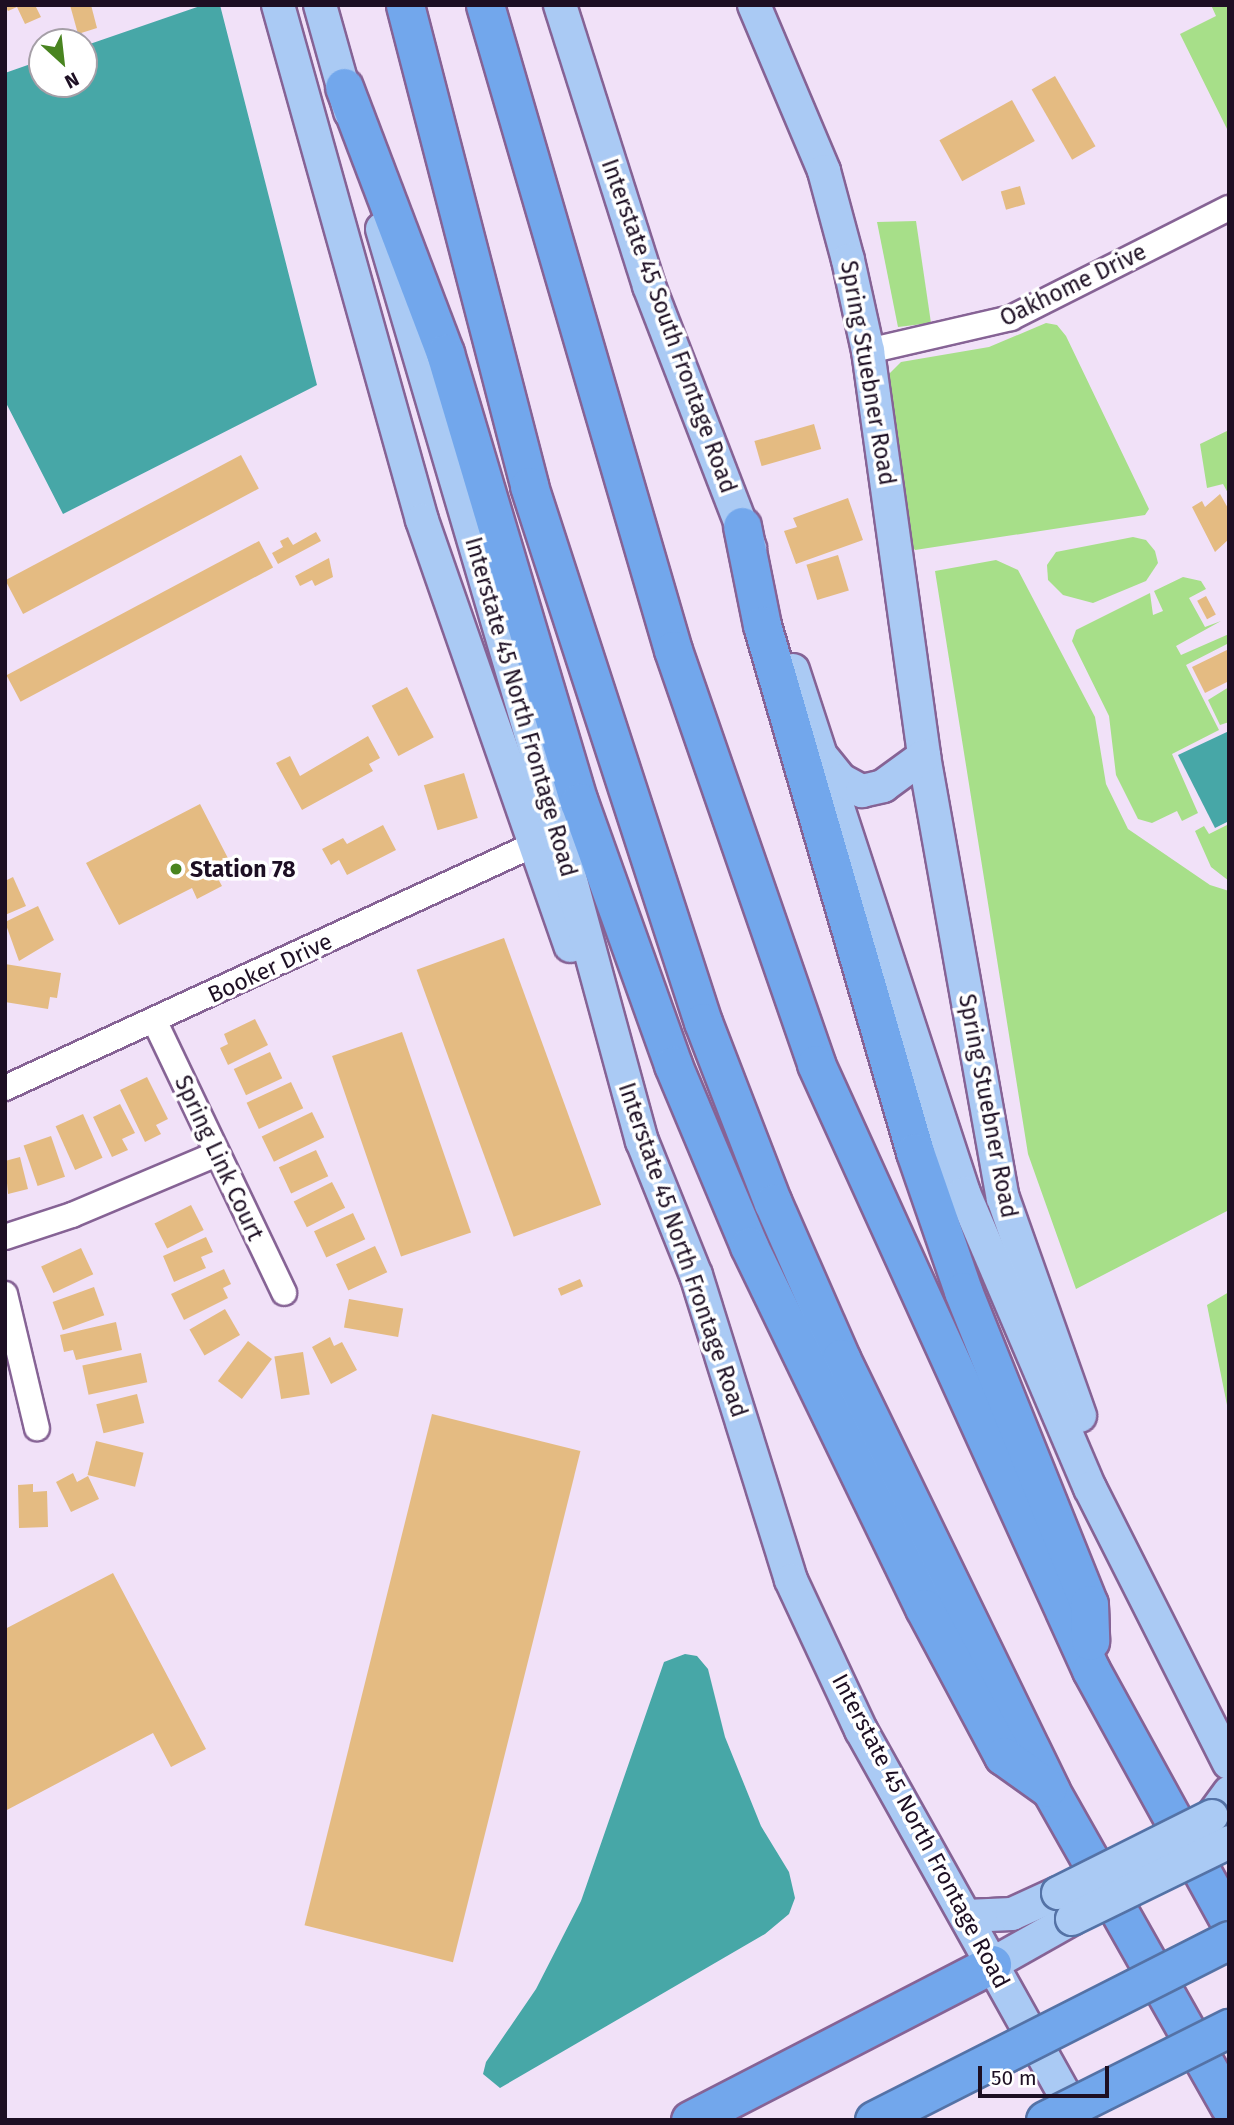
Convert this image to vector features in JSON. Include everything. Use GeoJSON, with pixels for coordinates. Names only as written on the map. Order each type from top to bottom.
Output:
{"type":"FeatureCollection","features":[{"type":"Feature","properties":{"kind":"highway"},"geometry":{"type":"LineString","coordinates":[[485,5],[669,637],[816,1064],[1091,1670],[1229,1921]]}},
{"type":"Feature","properties":{"kind":"highway"},"geometry":{"type":"LineString","coordinates":[[406,7],[529,486],[703,1022],[841,1359],[1051,1791],[1229,2106]]}},
{"type":"Feature","properties":{"kind":"highway"},"geometry":{"type":"LineString","coordinates":[[344,87],[449,366],[579,802],[673,1065],[760,1271],[924,1608],[1003,1756],[1051,1791]]}},
{"type":"Feature","properties":{"kind":"highway"},"geometry":{"type":"LineString","coordinates":[[741,527],[762,625],[915,1152],[963,1291],[1088,1604],[1091,1670]]}},
{"type":"Feature","properties":{"kind":"highway"},"geometry":{"type":"LineString","coordinates":[[874,2120],[1229,1940]]}},
{"type":"Feature","properties":{"kind":"highway"},"geometry":{"type":"LineString","coordinates":[[690,2120],[992,1964]]}},
{"type":"Feature","properties":{"kind":"highway"},"geometry":{"type":"LineString","coordinates":[[1045,2120],[1229,2028]]}},
{"type":"Feature","properties":{"kind":"main road"},"geometry":{"type":"LineString","coordinates":[[278,5],[422,520],[533,845],[642,1142]]}},
{"type":"Feature","properties":{"kind":"main road","name":"Interstate 45 South Frontage Road"},"geometry":{"type":"LineString","coordinates":[[559,5],[649,286],[741,527]]}},
{"type":"Feature","properties":{"kind":"main road","name":"Spring Stuebner Road"},"geometry":{"type":"LineString","coordinates":[[754,5],[824,171],[868,351],[924,756],[1003,1198],[1147,1605]]}},
{"type":"Feature","properties":{"kind":"main road"},"geometry":{"type":"LineString","coordinates":[[321,10],[344,87]]}},
{"type":"Feature","properties":{"kind":"main road","name":"Interstate 45 North Frontage Road"},"geometry":{"type":"LineString","coordinates":[[344,87],[642,1142],[696,1275],[791,1580],[861,1730],[1079,2120]]}},
{"type":"Feature","properties":{"kind":"main road"},"geometry":{"type":"LineString","coordinates":[[741,527],[778,620],[964,1194],[1090,1488],[1229,1763]]}},
{"type":"Feature","properties":{"kind":"main road"},"geometry":{"type":"LineString","coordinates":[[819,753],[841,780],[862,791],[883,786],[924,756]]}},
{"type":"Feature","properties":{"kind":"main road"},"geometry":{"type":"LineString","coordinates":[[992,1964],[1065,1906],[1221,1804]]}},
{"type":"Feature","properties":{"kind":"main road"},"geometry":{"type":"LineString","coordinates":[[966,1916],[1012,1914],[1065,1906],[1229,1842]]}},
{"type":"Feature","properties":{"kind":"street","name":"Oakhome Drive"},"geometry":{"type":"LineString","coordinates":[[868,351],[1011,318],[1229,208]]}},
{"type":"Feature","properties":{"kind":"street","name":"Booker Drive"},"geometry":{"type":"LineString","coordinates":[[5,1088],[155,1022],[533,845]]}},
{"type":"Feature","properties":{"kind":"street","name":"Spring Link Court"},"geometry":{"type":"LineString","coordinates":[[155,1022],[214,1155],[284,1293]]}},
{"type":"Feature","properties":{"kind":"street"},"geometry":{"type":"LineString","coordinates":[[5,1237],[72,1215],[214,1155]]}},
{"type":"Feature","properties":{"kind":"street"},"geometry":{"type":"LineString","coordinates":[[5,1294],[37,1428]]}},
{"type":"Feature","properties":{"kind":"green space"},"geometry":{"type":"Polygon","coordinates":[[[1211,5],[1229,5],[1229,133],[1180,34],[1216,16],[1211,5]]]}},
{"type":"Feature","properties":{"kind":"green space"},"geometry":{"type":"Polygon","coordinates":[[[916,221],[931,323],[898,327],[877,222],[916,221]]]}},
{"type":"Feature","properties":{"kind":"green space"},"geometry":{"type":"Polygon","coordinates":[[[1046,323],[1057,325],[1066,336],[1149,509],[1145,515],[915,550],[905,539],[884,379],[901,362],[989,347],[1046,323]]]}},
{"type":"Feature","properties":{"kind":"green space"},"geometry":{"type":"Polygon","coordinates":[[[1229,430],[1229,495],[1223,484],[1207,488],[1200,444],[1229,430]]]}},
{"type":"Feature","properties":{"kind":"green space"},"geometry":{"type":"Polygon","coordinates":[[[1133,537],[1146,540],[1155,551],[1158,563],[1146,581],[1093,603],[1063,595],[1048,580],[1047,565],[1056,552],[1133,537]]]}},
{"type":"Feature","properties":{"kind":"green space"},"geometry":{"type":"Polygon","coordinates":[[[996,560],[1018,570],[1095,717],[1106,784],[1128,829],[1210,885],[1229,891],[1229,1210],[1076,1289],[1028,1154],[935,571],[996,560]]]}},
{"type":"Feature","properties":{"kind":"green space"},"geometry":{"type":"Polygon","coordinates":[[[1183,577],[1201,581],[1206,589],[1189,598],[1205,627],[1221,621],[1176,646],[1181,655],[1229,634],[1229,643],[1186,665],[1219,730],[1172,754],[1198,813],[1182,821],[1177,811],[1152,823],[1138,819],[1116,775],[1109,716],[1072,641],[1076,630],[1150,593],[1153,615],[1163,611],[1154,591],[1183,577]]]}},
{"type":"Feature","properties":{"kind":"green space"},"geometry":{"type":"Polygon","coordinates":[[[1229,687],[1229,722],[1220,725],[1208,700],[1229,687]]]}},
{"type":"Feature","properties":{"kind":"green space"},"geometry":{"type":"Polygon","coordinates":[[[1229,824],[1229,881],[1211,867],[1195,831],[1204,826],[1209,834],[1229,824]]]}},
{"type":"Feature","properties":{"kind":"green space"},"geometry":{"type":"Polygon","coordinates":[[[1229,1292],[1229,1415],[1207,1305],[1229,1292]]]}},
{"type":"Feature","properties":{"kind":"shaded area"},"geometry":{"type":"Polygon","coordinates":[[[203,5],[220,5],[317,385],[63,514],[5,401],[5,73],[28,65],[28,98],[98,98],[98,41],[203,5]]]}},
{"type":"Feature","properties":{"kind":"shaded area"},"geometry":{"type":"Polygon","coordinates":[[[1229,731],[1229,821],[1215,828],[1178,755],[1229,731]]]}},
{"type":"Feature","properties":{"kind":"shaded area"},"geometry":{"type":"Polygon","coordinates":[[[685,1654],[697,1656],[708,1669],[725,1737],[761,1826],[789,1872],[795,1898],[789,1914],[765,1934],[500,2088],[483,2074],[486,2062],[536,1989],[581,1901],[664,1662],[685,1654]]]}},
{"type":"Feature","properties":{"kind":"building"},"geometry":{"type":"Polygon","coordinates":[[[35,5],[41,17],[25,24],[17,7],[8,11],[5,6],[35,5]]]}},
{"type":"Feature","properties":{"kind":"building"},"geometry":{"type":"Polygon","coordinates":[[[70,5],[91,5],[97,28],[76,28],[70,5]]]}},
{"type":"Feature","properties":{"kind":"building"},"geometry":{"type":"Polygon","coordinates":[[[1055,76],[1096,146],[1072,160],[1032,90],[1055,76]]]}},
{"type":"Feature","properties":{"kind":"building"},"geometry":{"type":"Polygon","coordinates":[[[1012,100],[1035,141],[962,181],[939,140],[1012,100]]]}},
{"type":"Feature","properties":{"kind":"building"},"geometry":{"type":"Polygon","coordinates":[[[1020,186],[1025,204],[1006,210],[1001,192],[1020,186]]]}},
{"type":"Feature","properties":{"kind":"building"},"geometry":{"type":"Polygon","coordinates":[[[814,424],[821,449],[762,466],[754,441],[814,424]]]}},
{"type":"Feature","properties":{"kind":"building"},"geometry":{"type":"Polygon","coordinates":[[[241,455],[259,489],[23,614],[5,580],[241,455]]]}},
{"type":"Feature","properties":{"kind":"building"},"geometry":{"type":"Polygon","coordinates":[[[1220,494],[1229,510],[1229,539],[1215,552],[1192,507],[1202,501],[1205,507],[1220,494]]]}},
{"type":"Feature","properties":{"kind":"building"},"geometry":{"type":"Polygon","coordinates":[[[848,498],[863,540],[796,564],[784,531],[797,527],[793,518],[848,498]]]}},
{"type":"Feature","properties":{"kind":"building"},"geometry":{"type":"Polygon","coordinates":[[[316,532],[321,541],[278,564],[272,553],[283,547],[280,541],[288,537],[293,545],[316,532]]]}},
{"type":"Feature","properties":{"kind":"building"},"geometry":{"type":"Polygon","coordinates":[[[259,541],[273,567],[21,702],[6,675],[259,541]]]}},
{"type":"Feature","properties":{"kind":"building"},"geometry":{"type":"Polygon","coordinates":[[[838,555],[849,590],[817,600],[806,565],[838,555]]]}},
{"type":"Feature","properties":{"kind":"building"},"geometry":{"type":"Polygon","coordinates":[[[329,558],[333,577],[315,586],[312,580],[300,586],[295,576],[329,558]]]}},
{"type":"Feature","properties":{"kind":"building"},"geometry":{"type":"Polygon","coordinates":[[[1206,596],[1216,615],[1207,619],[1197,601],[1206,596]]]}},
{"type":"Feature","properties":{"kind":"building"},"geometry":{"type":"Polygon","coordinates":[[[1229,649],[1229,681],[1205,693],[1192,667],[1229,649]]]}},
{"type":"Feature","properties":{"kind":"building"},"geometry":{"type":"Polygon","coordinates":[[[407,687],[434,737],[398,756],[372,706],[407,687]]]}},
{"type":"Feature","properties":{"kind":"building"},"geometry":{"type":"Polygon","coordinates":[[[368,736],[380,758],[369,764],[373,771],[302,810],[276,763],[290,756],[300,776],[368,736]]]}},
{"type":"Feature","properties":{"kind":"building"},"geometry":{"type":"Polygon","coordinates":[[[464,773],[478,818],[438,830],[424,785],[464,773]]]}},
{"type":"Feature","properties":{"kind":"building"},"geometry":{"type":"Polygon","coordinates":[[[200,804],[232,866],[216,875],[222,886],[197,899],[192,888],[119,925],[86,863],[200,804]]]}},
{"type":"Feature","properties":{"kind":"building"},"geometry":{"type":"Polygon","coordinates":[[[383,825],[396,850],[347,875],[339,860],[331,865],[322,849],[343,838],[347,844],[383,825]]]}},
{"type":"Feature","properties":{"kind":"building"},"geometry":{"type":"Polygon","coordinates":[[[13,877],[26,906],[5,915],[5,881],[13,877]]]}},
{"type":"Feature","properties":{"kind":"building"},"geometry":{"type":"Polygon","coordinates":[[[38,906],[54,940],[19,961],[5,922],[38,906]]]}},
{"type":"Feature","properties":{"kind":"building"},"geometry":{"type":"Polygon","coordinates":[[[504,938],[601,1205],[514,1237],[417,970],[504,938]]]}},
{"type":"Feature","properties":{"kind":"building"},"geometry":{"type":"Polygon","coordinates":[[[5,964],[61,973],[57,998],[50,997],[48,1009],[5,1002],[5,964]]]}},
{"type":"Feature","properties":{"kind":"building"},"geometry":{"type":"Polygon","coordinates":[[[255,1019],[268,1045],[228,1065],[220,1048],[228,1044],[224,1034],[255,1019]]]}},
{"type":"Feature","properties":{"kind":"building"},"geometry":{"type":"Polygon","coordinates":[[[402,1032],[471,1232],[401,1257],[332,1056],[402,1032]]]}},
{"type":"Feature","properties":{"kind":"building"},"geometry":{"type":"Polygon","coordinates":[[[270,1052],[282,1078],[246,1095],[234,1069],[270,1052]]]}},
{"type":"Feature","properties":{"kind":"building"},"geometry":{"type":"Polygon","coordinates":[[[147,1077],[168,1119],[156,1125],[161,1134],[145,1142],[120,1090],[147,1077]]]}},
{"type":"Feature","properties":{"kind":"building"},"geometry":{"type":"Polygon","coordinates":[[[291,1082],[303,1108],[259,1129],[247,1103],[291,1082]]]}},
{"type":"Feature","properties":{"kind":"building"},"geometry":{"type":"Polygon","coordinates":[[[120,1104],[135,1133],[122,1139],[128,1150],[112,1157],[93,1117],[120,1104]]]}},
{"type":"Feature","properties":{"kind":"building"},"geometry":{"type":"Polygon","coordinates":[[[312,1112],[324,1137],[274,1162],[262,1137],[312,1112]]]}},
{"type":"Feature","properties":{"kind":"building"},"geometry":{"type":"Polygon","coordinates":[[[83,1114],[103,1158],[75,1170],[56,1126],[83,1114]]]}},
{"type":"Feature","properties":{"kind":"building"},"geometry":{"type":"Polygon","coordinates":[[[51,1136],[65,1177],[38,1186],[24,1145],[51,1136]]]}},
{"type":"Feature","properties":{"kind":"building"},"geometry":{"type":"Polygon","coordinates":[[[316,1150],[328,1176],[291,1194],[279,1167],[316,1150]]]}},
{"type":"Feature","properties":{"kind":"building"},"geometry":{"type":"Polygon","coordinates":[[[20,1157],[28,1189],[8,1194],[5,1161],[20,1157]]]}},
{"type":"Feature","properties":{"kind":"building"},"geometry":{"type":"Polygon","coordinates":[[[332,1182],[345,1208],[307,1227],[294,1202],[332,1182]]]}},
{"type":"Feature","properties":{"kind":"building"},"geometry":{"type":"Polygon","coordinates":[[[191,1205],[204,1230],[167,1249],[154,1224],[191,1205]]]}},
{"type":"Feature","properties":{"kind":"building"},"geometry":{"type":"Polygon","coordinates":[[[353,1213],[365,1239],[326,1257],[314,1231],[353,1213]]]}},
{"type":"Feature","properties":{"kind":"building"},"geometry":{"type":"Polygon","coordinates":[[[206,1237],[213,1252],[201,1257],[206,1268],[174,1282],[163,1256],[206,1237]]]}},
{"type":"Feature","properties":{"kind":"building"},"geometry":{"type":"Polygon","coordinates":[[[375,1246],[387,1272],[348,1290],[336,1264],[375,1246]]]}},
{"type":"Feature","properties":{"kind":"building"},"geometry":{"type":"Polygon","coordinates":[[[81,1248],[93,1274],[53,1293],[41,1267],[81,1248]]]}},
{"type":"Feature","properties":{"kind":"building"},"geometry":{"type":"Polygon","coordinates":[[[224,1269],[231,1284],[223,1288],[228,1298],[184,1320],[171,1294],[224,1269]]]}},
{"type":"Feature","properties":{"kind":"building"},"geometry":{"type":"Polygon","coordinates":[[[580,1279],[583,1286],[561,1296],[558,1288],[580,1279]]]}},
{"type":"Feature","properties":{"kind":"building"},"geometry":{"type":"Polygon","coordinates":[[[94,1287],[104,1315],[63,1330],[53,1302],[94,1287]]]}},
{"type":"Feature","properties":{"kind":"building"},"geometry":{"type":"Polygon","coordinates":[[[349,1299],[403,1309],[398,1337],[344,1328],[349,1299]]]}},
{"type":"Feature","properties":{"kind":"building"},"geometry":{"type":"Polygon","coordinates":[[[225,1309],[240,1335],[204,1355],[189,1330],[225,1309]]]}},
{"type":"Feature","properties":{"kind":"building"},"geometry":{"type":"Polygon","coordinates":[[[116,1322],[122,1350],[76,1360],[73,1350],[64,1352],[60,1335],[116,1322]]]}},
{"type":"Feature","properties":{"kind":"building"},"geometry":{"type":"Polygon","coordinates":[[[330,1337],[334,1346],[342,1342],[357,1370],[331,1384],[312,1347],[330,1337]]]}},
{"type":"Feature","properties":{"kind":"building"},"geometry":{"type":"Polygon","coordinates":[[[248,1341],[272,1359],[242,1399],[218,1381],[248,1341]]]}},
{"type":"Feature","properties":{"kind":"building"},"geometry":{"type":"Polygon","coordinates":[[[303,1352],[310,1394],[281,1399],[274,1357],[303,1352]]]}},
{"type":"Feature","properties":{"kind":"building"},"geometry":{"type":"Polygon","coordinates":[[[141,1353],[147,1382],[89,1395],[82,1365],[141,1353]]]}},
{"type":"Feature","properties":{"kind":"building"},"geometry":{"type":"Polygon","coordinates":[[[137,1394],[144,1423],[104,1433],[96,1404],[137,1394]]]}},
{"type":"Feature","properties":{"kind":"building"},"geometry":{"type":"Polygon","coordinates":[[[432,1414],[580,1451],[453,1962],[305,1925],[432,1414]]]}},
{"type":"Feature","properties":{"kind":"building"},"geometry":{"type":"Polygon","coordinates":[[[96,1441],[144,1453],[135,1487],[88,1475],[96,1441]]]}},
{"type":"Feature","properties":{"kind":"building"},"geometry":{"type":"Polygon","coordinates":[[[73,1473],[77,1482],[88,1476],[99,1499],[71,1512],[56,1482],[73,1473]]]}},
{"type":"Feature","properties":{"kind":"building"},"geometry":{"type":"Polygon","coordinates":[[[33,1484],[33,1492],[47,1491],[48,1527],[19,1528],[18,1485],[33,1484]]]}},
{"type":"Feature","properties":{"kind":"building"},"geometry":{"type":"Polygon","coordinates":[[[113,1573],[206,1749],[171,1767],[153,1733],[5,1811],[5,1629],[113,1573]]]}},
{"type":"Feature","properties":{"kind":"place","name":"Station 78"},"geometry":{"type":"Point","coordinates":[176,869]}}]}
